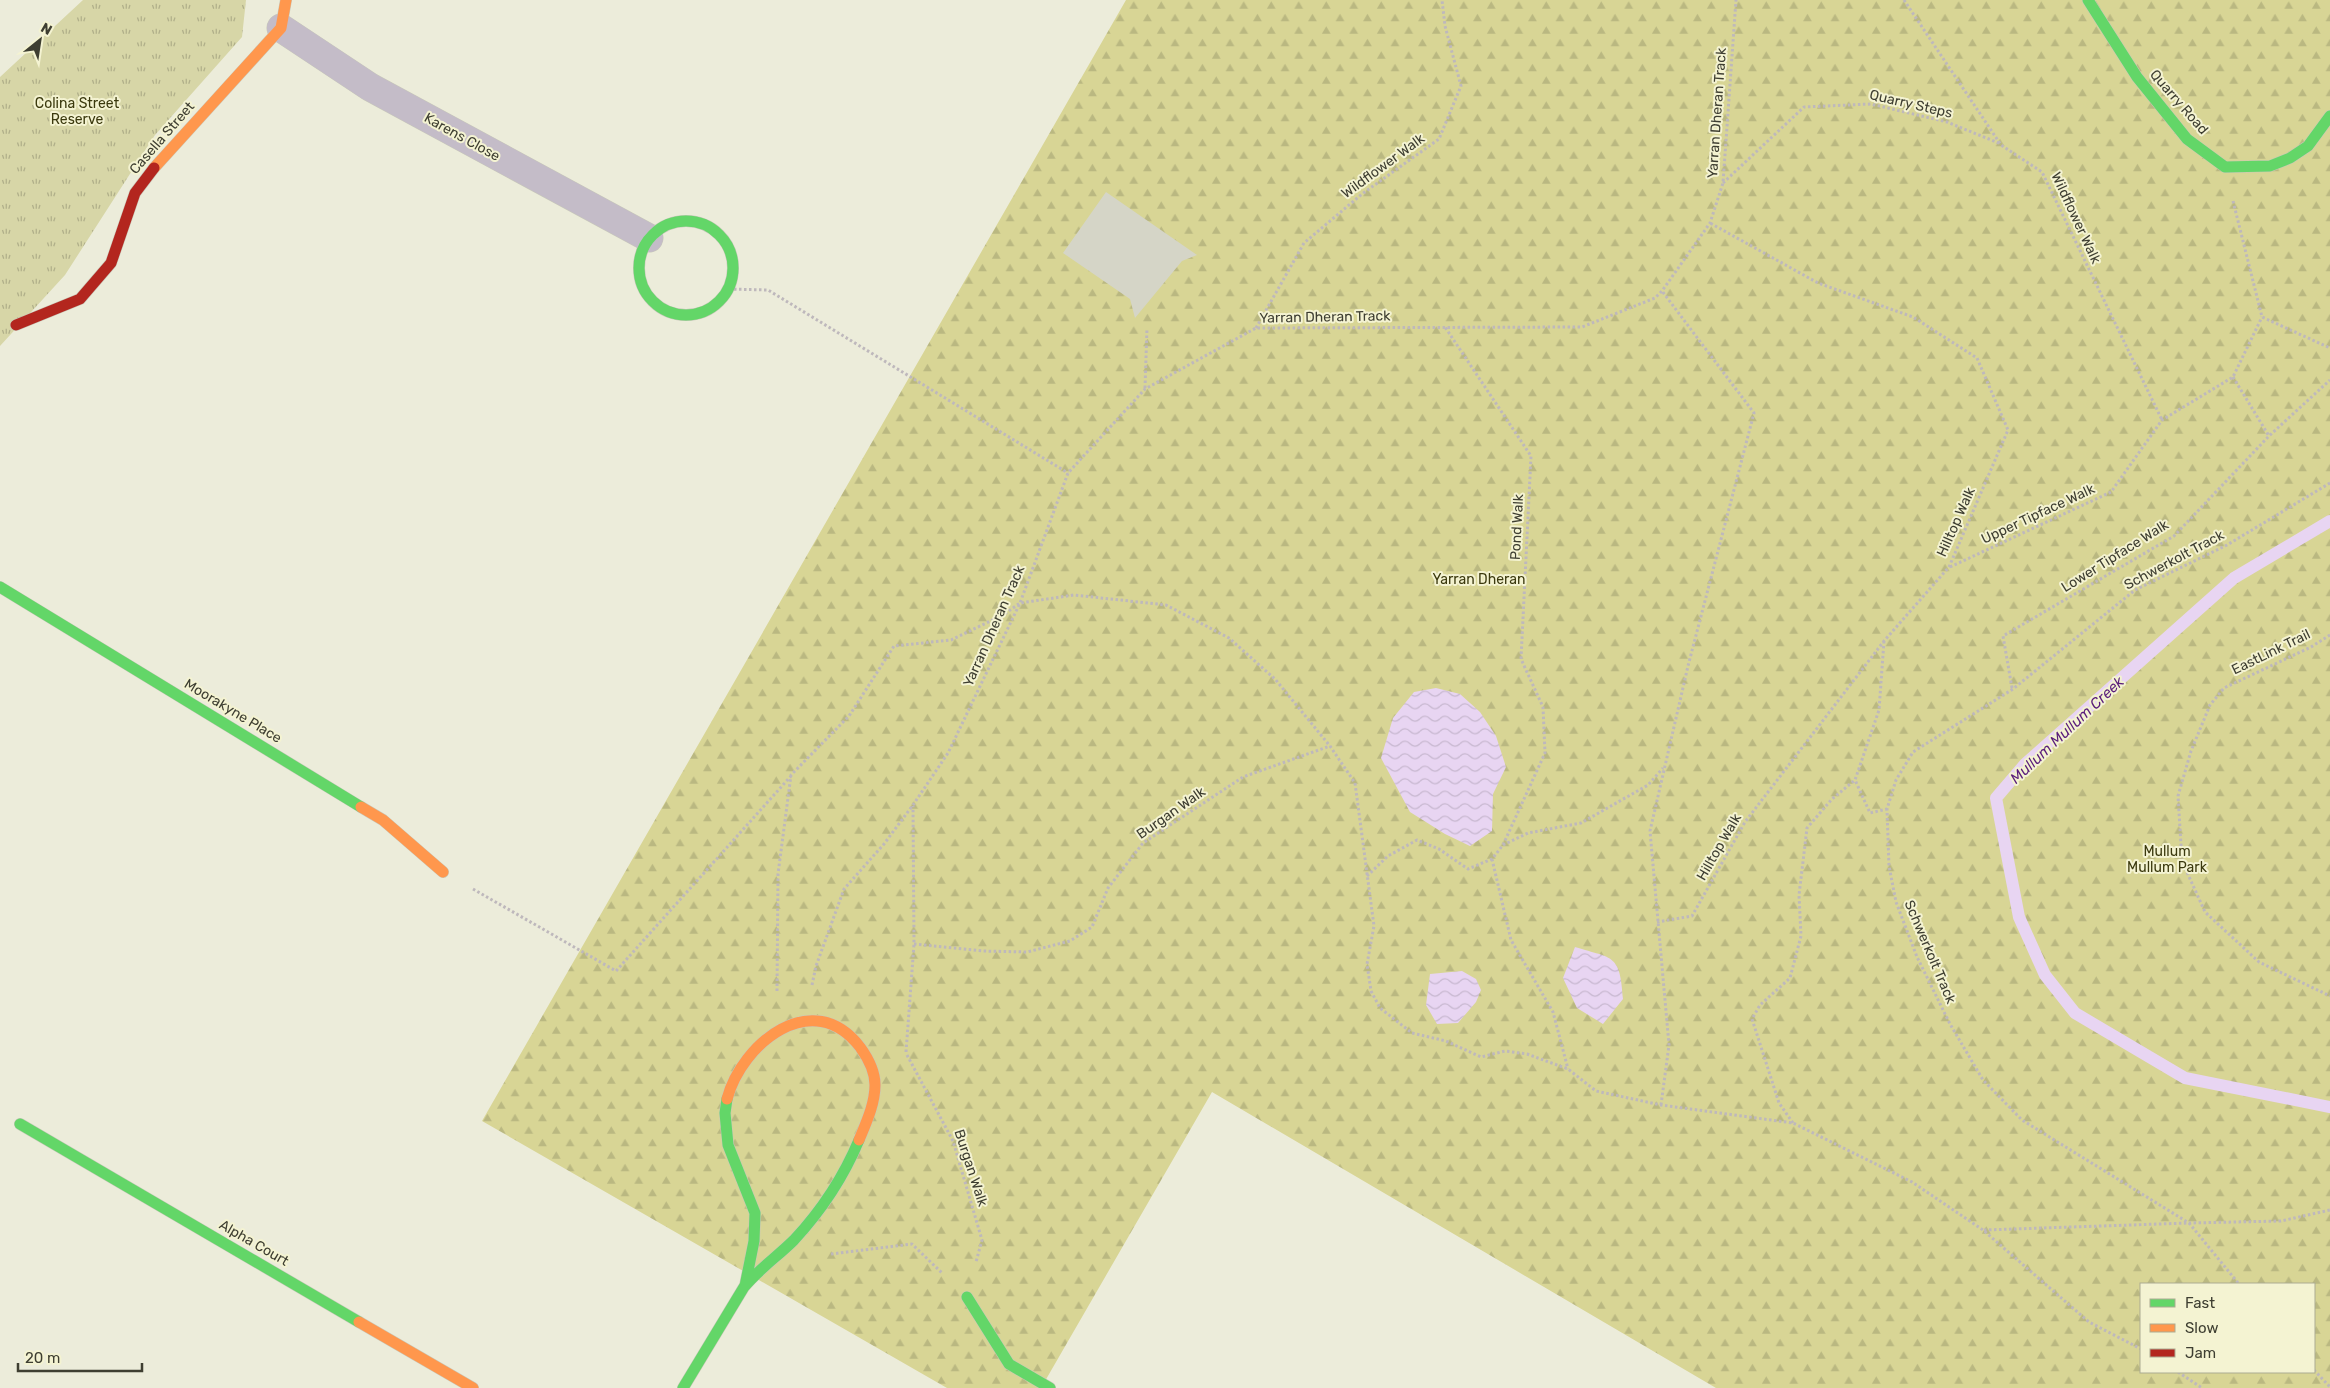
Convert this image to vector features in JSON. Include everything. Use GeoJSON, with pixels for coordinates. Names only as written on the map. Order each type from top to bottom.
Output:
{"type":"FeatureCollection","features":[{"type":"Feature","properties":{"kind":"street"},"geometry":{"type":"LineString","coordinates":[[281,28],[286,0]]}},
{"type":"Feature","properties":{"kind":"street","name":"Quarry Road"},"geometry":{"type":"LineString","coordinates":[[2088,0],[2137,77],[2188,139],[2225,167]]}},
{"type":"Feature","properties":{"kind":"street","name":"Karens Close"},"geometry":{"type":"LineString","coordinates":[[281,28],[370,87],[648,238]]}},
{"type":"Feature","properties":{"kind":"street","name":"Casella Street"},"geometry":{"type":"LineString","coordinates":[[16,324],[80,299],[84,295],[111,263],[134,193],[162,158],[281,28]]}},
{"type":"Feature","properties":{"kind":"street"},"geometry":{"type":"LineString","coordinates":[[2225,167],[2270,166],[2290,158],[2308,146],[2330,116]]}},
{"type":"Feature","properties":{"kind":"street"},"geometry":{"type":"LineString","coordinates":[[690,220],[705,223],[718,232],[728,244],[733,259],[734,274],[729,289],[720,302],[707,311],[684,315],[661,308],[649,297],[641,283],[638,268],[641,252],[648,238],[660,227],[674,221],[690,220]]}},
{"type":"Feature","properties":{"kind":"street","name":"Moorakyne Place"},"geometry":{"type":"LineString","coordinates":[[0,586],[383,820],[443,872]]}},
{"type":"Feature","properties":{"kind":"street"},"geometry":{"type":"LineString","coordinates":[[683,1388],[745,1286],[800,1234],[824,1201],[844,1169],[865,1125],[875,1086],[866,1055],[855,1040],[840,1028],[806,1020],[790,1023],[776,1029],[750,1056],[728,1091],[724,1114],[724,1134],[740,1179],[755,1211],[752,1256],[745,1286]]}},
{"type":"Feature","properties":{"kind":"street","name":"Alpha Court"},"geometry":{"type":"LineString","coordinates":[[20,1124],[473,1388]]}},
{"type":"Feature","properties":{"kind":"street"},"geometry":{"type":"LineString","coordinates":[[967,1297],[1009,1364],[1050,1388]]}},
{"type":"Feature","properties":{"kind":"path","name":"Wildflower Walk"},"geometry":{"type":"LineString","coordinates":[[1256,328],[1304,243],[1362,194],[1439,139],[1461,86],[1445,26],[1442,0]]}},
{"type":"Feature","properties":{"kind":"path","name":"Yarran Dheran Track"},"geometry":{"type":"LineString","coordinates":[[806,1020],[816,966],[844,889],[884,844],[913,806],[948,753],[1020,603],[1068,473],[1145,389],[1256,328],[1582,327],[1655,298],[1662,291],[1710,223],[1723,183],[1736,0]]}},
{"type":"Feature","properties":{"kind":"path","name":"Wildflower Walk"},"geometry":{"type":"LineString","coordinates":[[1904,0],[2001,145],[2042,172],[2162,420]]}},
{"type":"Feature","properties":{"kind":"path","name":"Quarry Steps"},"geometry":{"type":"LineString","coordinates":[[1723,183],[1804,107],[1871,104],[1948,122],[2001,145]]}},
{"type":"Feature","properties":{"kind":"path"},"geometry":{"type":"LineString","coordinates":[[2225,167],[2262,317],[2233,378],[2269,436]]}},
{"type":"Feature","properties":{"kind":"path","name":"Hilltop Walk"},"geometry":{"type":"LineString","coordinates":[[1657,922],[1692,916],[1745,822],[1884,641],[1949,567],[2008,430],[1977,358],[1913,316],[1818,283],[1710,223]]}},
{"type":"Feature","properties":{"kind":"path"},"geometry":{"type":"LineString","coordinates":[[729,289],[768,290],[1068,473]]}},
{"type":"Feature","properties":{"kind":"path"},"geometry":{"type":"LineString","coordinates":[[1662,291],[1754,412],[1688,666],[1650,831],[1668,1045],[1662,1105]]}},
{"type":"Feature","properties":{"kind":"path"},"geometry":{"type":"LineString","coordinates":[[2262,317],[2330,348]]}},
{"type":"Feature","properties":{"kind":"path","name":"Pond Walk"},"geometry":{"type":"LineString","coordinates":[[1367,877],[1388,856],[1417,840],[1440,849],[1468,869],[1492,859],[1503,845],[1545,753],[1543,707],[1521,659],[1531,456],[1445,326]]}},
{"type":"Feature","properties":{"kind":"path"},"geometry":{"type":"LineString","coordinates":[[1145,389],[1147,328]]}},
{"type":"Feature","properties":{"kind":"path","name":"Upper Tipface Walk"},"geometry":{"type":"LineString","coordinates":[[1949,567],[2111,492],[2162,420],[2233,378]]}},
{"type":"Feature","properties":{"kind":"path","name":"Lower Tipface Walk"},"geometry":{"type":"LineString","coordinates":[[2012,689],[2003,636],[2174,536],[2269,436],[2330,380]]}},
{"type":"Feature","properties":{"kind":"path","name":"Schwerkolt Track"},"geometry":{"type":"LineString","coordinates":[[2189,1223],[2022,1120],[1983,1080],[1950,1024],[1917,957],[1896,902],[1890,866],[1887,810],[1896,780],[1913,752],[2012,689],[2135,590],[2226,545],[2330,483]]}},
{"type":"Feature","properties":{"kind":"path"},"geometry":{"type":"LineString","coordinates":[[443,872],[616,971],[791,775],[849,716],[894,646],[951,640],[1002,615],[1020,603],[1074,595],[1166,605],[1229,638],[1275,679],[1330,746],[1355,783],[1374,926],[1367,964],[1371,991],[1380,1008],[1412,1033],[1446,1041],[1481,1057],[1505,1051],[1527,1054],[1568,1069],[1596,1092],[1662,1105],[1793,1123],[1912,1182],[1983,1230],[2090,1322],[2140,1348]]}},
{"type":"Feature","properties":{"kind":"path","name":"EastLink Trail"},"geometry":{"type":"LineString","coordinates":[[2330,635],[2311,647],[2224,688],[2210,705],[2191,751],[2178,796],[2182,861],[2205,912],[2259,962],[2330,996]]}},
{"type":"Feature","properties":{"kind":"path"},"geometry":{"type":"LineString","coordinates":[[1793,1123],[1779,1103],[1752,1019],[1760,1005],[1790,978],[1801,936],[1799,895],[1807,828],[1832,799],[1855,780],[1879,710],[1884,641]]}},
{"type":"Feature","properties":{"kind":"path","name":"Burgan Walk"},"geometry":{"type":"LineString","coordinates":[[914,944],[982,951],[1026,952],[1070,941],[1092,927],[1108,888],[1143,843],[1243,777],[1330,746]]}},
{"type":"Feature","properties":{"kind":"path"},"geometry":{"type":"LineString","coordinates":[[1503,845],[1528,833],[1581,823],[1648,784],[1664,767]]}},
{"type":"Feature","properties":{"kind":"path"},"geometry":{"type":"LineString","coordinates":[[776,1029],[778,874],[791,775]]}},
{"type":"Feature","properties":{"kind":"path"},"geometry":{"type":"LineString","coordinates":[[1855,780],[1870,813],[1887,810]]}},
{"type":"Feature","properties":{"kind":"path"},"geometry":{"type":"LineString","coordinates":[[875,1086],[906,1052],[914,944],[913,806]]}},
{"type":"Feature","properties":{"kind":"path"},"geometry":{"type":"LineString","coordinates":[[1492,859],[1511,940],[1553,1012],[1568,1069]]}},
{"type":"Feature","properties":{"kind":"path","name":"Burgan Walk"},"geometry":{"type":"LineString","coordinates":[[906,1052],[953,1141],[982,1240],[967,1297]]}},
{"type":"Feature","properties":{"kind":"path"},"geometry":{"type":"LineString","coordinates":[[1983,1230],[2282,1221],[2330,1210]]}},
{"type":"Feature","properties":{"kind":"path"},"geometry":{"type":"LineString","coordinates":[[2189,1223],[2238,1283]]}},
{"type":"Feature","properties":{"kind":"path"},"geometry":{"type":"LineString","coordinates":[[827,1254],[912,1244],[967,1297]]}},
{"type":"Feature","properties":{"kind":"path"},"geometry":{"type":"LineString","coordinates":[[2315,1371],[2330,1386]]}},
{"type":"Feature","properties":{"kind":"path"},"geometry":{"type":"LineString","coordinates":[[2180,1373],[2202,1388]]}},
{"type":"Feature","properties":{"kind":"green space","name":"Colina Street Reserve"},"geometry":{"type":"Polygon","coordinates":[[[83,0],[246,0],[242,37],[155,135],[65,275],[0,346],[0,77],[83,0]]]}},
{"type":"Feature","properties":{"kind":"green space","name":"Yarran Dheran"},"geometry":{"type":"Polygon","coordinates":[[[1126,0],[2330,0],[2330,1388],[1716,1388],[1212,1092],[1041,1388],[947,1388],[482,1121],[1126,0]]]}},
{"type":"Feature","properties":{"kind":"water"},"geometry":{"type":"Polygon","coordinates":[[[1436,688],[1460,694],[1480,712],[1496,736],[1506,767],[1493,794],[1492,831],[1470,846],[1445,834],[1410,812],[1381,758],[1393,718],[1414,692],[1436,688]]]}},
{"type":"Feature","properties":{"kind":"water"},"geometry":{"type":"Polygon","coordinates":[[[1575,947],[1607,957],[1617,966],[1620,974],[1623,999],[1603,1024],[1577,1008],[1563,978],[1575,947]]]}},
{"type":"Feature","properties":{"kind":"water"},"geometry":{"type":"Polygon","coordinates":[[[1462,971],[1476,979],[1481,990],[1476,1002],[1458,1023],[1437,1024],[1426,1005],[1430,974],[1462,971]]]}},
{"type":"Feature","properties":{"kind":"building"},"geometry":{"type":"Polygon","coordinates":[[[1106,192],[1197,255],[1182,261],[1135,318],[1130,299],[1063,253],[1106,192]]]}},
{"type":"Feature","properties":{"kind":"waterway","name":"Mullum Mullum Creek"},"geometry":{"type":"LineString","coordinates":[[2330,521],[2234,578],[2025,764],[1996,798],[2019,917],[2045,975],[2075,1013],[2185,1078],[2330,1107]]}},
{"type":"Feature","properties":{"kind":"traffic: fast"},"geometry":{"type":"LineString","coordinates":[[2088,0],[2137,77],[2187,139],[2225,167],[2270,166],[2290,158],[2308,146],[2330,116]]}},
{"type":"Feature","properties":{"kind":"traffic: fast"},"geometry":{"type":"LineString","coordinates":[[686,221],[704,224],[720,234],[730,250],[733,268],[730,286],[720,302],[704,312],[686,315],[668,312],[652,302],[642,286],[639,268],[642,250],[652,234],[668,224],[686,221]]}},
{"type":"Feature","properties":{"kind":"traffic: fast"},"geometry":{"type":"LineString","coordinates":[[0,587],[361,807]]}},
{"type":"Feature","properties":{"kind":"traffic: fast"},"geometry":{"type":"LineString","coordinates":[[727,1099],[725,1113],[728,1145],[755,1213],[754,1241],[745,1286]]}},
{"type":"Feature","properties":{"kind":"traffic: fast"},"geometry":{"type":"LineString","coordinates":[[20,1124],[359,1322]]}},
{"type":"Feature","properties":{"kind":"traffic: fast"},"geometry":{"type":"LineString","coordinates":[[683,1388],[744,1287],[794,1240],[813,1217],[839,1180],[859,1140]]}},
{"type":"Feature","properties":{"kind":"traffic: fast"},"geometry":{"type":"LineString","coordinates":[[967,1297],[1009,1364],[1050,1388]]}},
{"type":"Feature","properties":{"kind":"traffic: slow"},"geometry":{"type":"LineString","coordinates":[[154,168],[281,28],[286,0]]}},
{"type":"Feature","properties":{"kind":"traffic: slow"},"geometry":{"type":"LineString","coordinates":[[361,807],[383,820],[443,872]]}},
{"type":"Feature","properties":{"kind":"traffic: slow"},"geometry":{"type":"LineString","coordinates":[[727,1099],[735,1078],[763,1042],[782,1029],[801,1022],[822,1022],[841,1029],[860,1047],[872,1070],[875,1080],[873,1099],[870,1113],[859,1140]]}},
{"type":"Feature","properties":{"kind":"traffic: slow"},"geometry":{"type":"LineString","coordinates":[[359,1322],[473,1388]]}},
{"type":"Feature","properties":{"kind":"traffic: jam"},"geometry":{"type":"LineString","coordinates":[[16,325],[80,299],[111,263],[135,193],[154,168]]}},
{"type":"Feature","properties":{"kind":"park label","name":"Mullum Mullum Park"},"geometry":{"type":"Point","coordinates":[2167,860]}}]}
